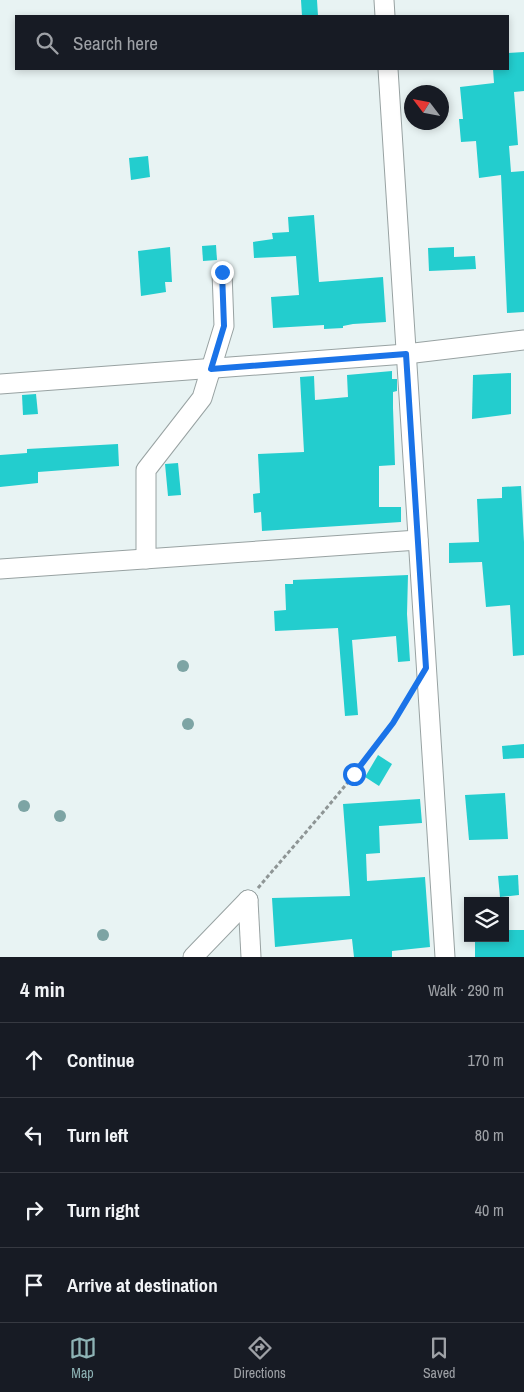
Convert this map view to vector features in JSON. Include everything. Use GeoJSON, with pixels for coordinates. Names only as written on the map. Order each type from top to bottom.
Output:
{"type":"FeatureCollection","features":[{"type":"Feature","properties":{"kind":"street"},"geometry":{"type":"LineString","coordinates":[[384,0],[385,15]]}},
{"type":"Feature","properties":{"kind":"street"},"geometry":{"type":"LineString","coordinates":[[388,70],[445,957]]}},
{"type":"Feature","properties":{"kind":"street"},"geometry":{"type":"LineString","coordinates":[[146,559],[146,470],[202,398],[224,326],[222,272]]}},
{"type":"Feature","properties":{"kind":"street"},"geometry":{"type":"LineString","coordinates":[[0,384],[406,354],[524,340]]}},
{"type":"Feature","properties":{"kind":"street"},"geometry":{"type":"LineString","coordinates":[[0,569],[418,540]]}},
{"type":"Feature","properties":{"kind":"street"},"geometry":{"type":"LineString","coordinates":[[193,957],[248,900]]}},
{"type":"Feature","properties":{"kind":"street"},"geometry":{"type":"LineString","coordinates":[[248,900],[251,957]]}},
{"type":"Feature","properties":{"kind":"path"},"geometry":{"type":"LineString","coordinates":[[248,900],[354,774],[393,723],[412,692]]}},
{"type":"Feature","properties":{"kind":"building"},"geometry":{"type":"Polygon","coordinates":[[[301,0],[317,0],[318,15],[302,15],[301,0]]]}},
{"type":"Feature","properties":{"kind":"building"},"geometry":{"type":"Polygon","coordinates":[[[524,52],[524,91],[514,92],[518,145],[509,146],[511,172],[524,171],[524,312],[507,313],[501,175],[479,178],[476,141],[461,142],[459,119],[463,119],[460,87],[494,83],[493,70],[509,70],[509,53],[524,52]]]}},
{"type":"Feature","properties":{"kind":"building"},"geometry":{"type":"Polygon","coordinates":[[[148,156],[150,177],[131,180],[129,158],[148,156]]]}},
{"type":"Feature","properties":{"kind":"building"},"geometry":{"type":"Polygon","coordinates":[[[314,215],[319,282],[383,277],[386,322],[353,324],[343,326],[343,328],[324,329],[324,325],[273,328],[271,297],[299,295],[296,256],[254,258],[253,242],[273,239],[272,233],[289,232],[288,217],[314,215]]]}},
{"type":"Feature","properties":{"kind":"building"},"geometry":{"type":"Polygon","coordinates":[[[216,245],[217,260],[203,261],[202,246],[216,245]]]}},
{"type":"Feature","properties":{"kind":"building"},"geometry":{"type":"Polygon","coordinates":[[[170,247],[172,282],[165,282],[166,292],[141,296],[138,251],[170,247]]]}},
{"type":"Feature","properties":{"kind":"building"},"geometry":{"type":"Polygon","coordinates":[[[454,247],[454,257],[475,256],[476,269],[429,271],[428,248],[454,247]]]}},
{"type":"Feature","properties":{"kind":"building"},"geometry":{"type":"Polygon","coordinates":[[[392,371],[392,379],[397,379],[397,391],[393,392],[395,465],[379,466],[379,507],[401,507],[401,522],[262,531],[261,512],[254,513],[253,494],[260,493],[258,454],[304,452],[300,377],[314,376],[315,400],[348,397],[347,375],[392,371]]]}},
{"type":"Feature","properties":{"kind":"building"},"geometry":{"type":"Polygon","coordinates":[[[511,373],[511,414],[472,419],[473,375],[511,373]]]}},
{"type":"Feature","properties":{"kind":"building"},"geometry":{"type":"Polygon","coordinates":[[[36,394],[38,414],[23,415],[22,395],[36,394]]]}},
{"type":"Feature","properties":{"kind":"building"},"geometry":{"type":"Polygon","coordinates":[[[118,444],[119,466],[38,472],[38,483],[0,487],[0,455],[27,453],[27,449],[118,444]]]}},
{"type":"Feature","properties":{"kind":"building"},"geometry":{"type":"Polygon","coordinates":[[[178,463],[181,495],[168,496],[165,464],[178,463]]]}},
{"type":"Feature","properties":{"kind":"building"},"geometry":{"type":"Polygon","coordinates":[[[521,486],[524,542],[524,655],[513,656],[510,605],[486,607],[482,562],[449,563],[449,543],[479,542],[477,499],[502,498],[502,487],[521,486]]]}},
{"type":"Feature","properties":{"kind":"building"},"geometry":{"type":"Polygon","coordinates":[[[408,575],[407,614],[410,661],[398,662],[396,636],[352,640],[358,715],[345,716],[338,628],[275,631],[274,611],[286,610],[285,584],[293,584],[293,580],[408,575]]]}},
{"type":"Feature","properties":{"kind":"building"},"geometry":{"type":"Polygon","coordinates":[[[524,744],[524,758],[503,759],[502,746],[524,744]]]}},
{"type":"Feature","properties":{"kind":"building"},"geometry":{"type":"Polygon","coordinates":[[[378,755],[392,764],[379,786],[365,777],[378,755]]]}},
{"type":"Feature","properties":{"kind":"building"},"geometry":{"type":"Polygon","coordinates":[[[505,793],[508,839],[469,840],[465,795],[505,793]]]}},
{"type":"Feature","properties":{"kind":"building"},"geometry":{"type":"Polygon","coordinates":[[[420,799],[422,823],[379,826],[380,853],[366,854],[367,881],[425,877],[430,947],[392,951],[392,957],[354,957],[352,939],[275,947],[272,898],[350,896],[343,804],[420,799]]]}},
{"type":"Feature","properties":{"kind":"building"},"geometry":{"type":"Polygon","coordinates":[[[518,875],[519,895],[500,897],[498,876],[518,875]]]}},
{"type":"Feature","properties":{"kind":"building"},"geometry":{"type":"Polygon","coordinates":[[[509,930],[524,930],[524,957],[475,957],[475,942],[509,942],[509,930]]]}},
{"type":"Feature","properties":{"kind":"route"},"geometry":{"type":"LineString","coordinates":[[222,272],[224,326],[211,369],[406,354],[426,668],[393,723],[354,774]]}}]}
